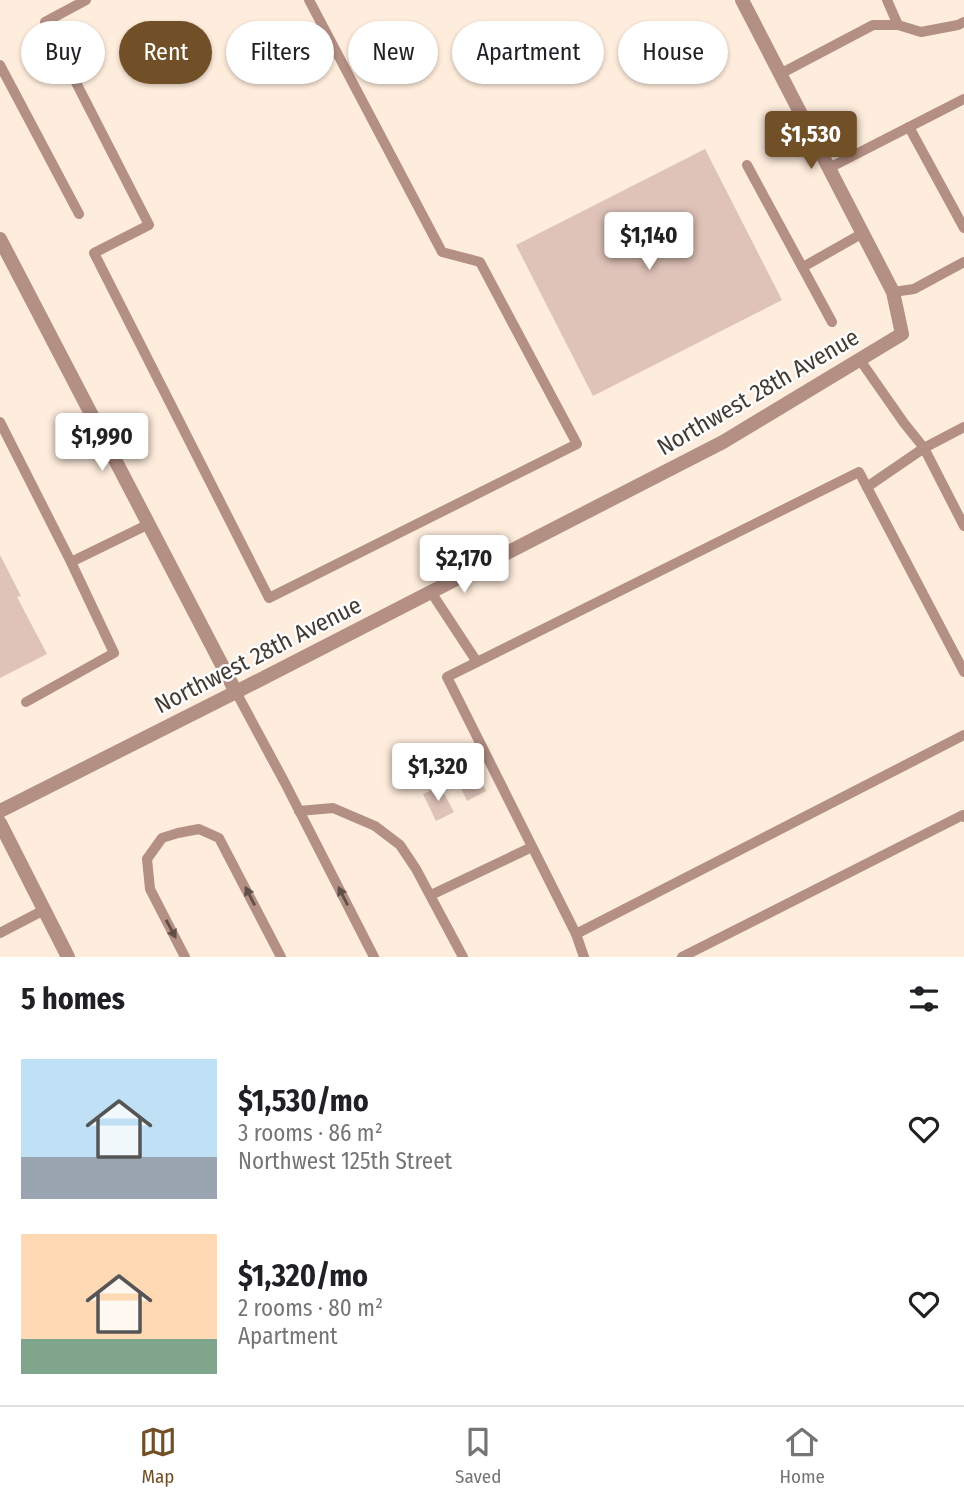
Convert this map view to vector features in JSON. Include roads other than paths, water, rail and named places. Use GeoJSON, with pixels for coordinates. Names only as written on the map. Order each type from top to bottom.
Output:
{"type":"FeatureCollection","features":[{"type":"Feature","properties":{"kind":"street"},"geometry":{"type":"LineString","coordinates":[[742,0],[893,292]]}},
{"type":"Feature","properties":{"kind":"street"},"geometry":{"type":"LineString","coordinates":[[0,239],[236,692]]}},
{"type":"Feature","properties":{"kind":"street","name":"Northwest 28th Avenue"},"geometry":{"type":"LineString","coordinates":[[0,811],[723,442],[902,334],[893,292]]}},
{"type":"Feature","properties":{"kind":"street"},"geometry":{"type":"LineString","coordinates":[[0,823],[68,957]]}},
{"type":"Feature","properties":{"kind":"lane"},"geometry":{"type":"LineString","coordinates":[[86,0],[45,22],[149,225],[94,253],[269,598],[577,444],[480,262],[442,252],[309,0]]}},
{"type":"Feature","properties":{"kind":"lane"},"geometry":{"type":"LineString","coordinates":[[887,0],[898,25]]}},
{"type":"Feature","properties":{"kind":"lane"},"geometry":{"type":"LineString","coordinates":[[780,74],[873,25],[898,25],[921,32],[964,22]]}},
{"type":"Feature","properties":{"kind":"lane"},"geometry":{"type":"LineString","coordinates":[[0,65],[79,214]]}},
{"type":"Feature","properties":{"kind":"lane"},"geometry":{"type":"LineString","coordinates":[[829,168],[964,99]]}},
{"type":"Feature","properties":{"kind":"lane"},"geometry":{"type":"LineString","coordinates":[[909,127],[964,228]]}},
{"type":"Feature","properties":{"kind":"lane"},"geometry":{"type":"LineString","coordinates":[[747,165],[832,322]]}},
{"type":"Feature","properties":{"kind":"lane"},"geometry":{"type":"LineString","coordinates":[[803,267],[863,233]]}},
{"type":"Feature","properties":{"kind":"lane"},"geometry":{"type":"LineString","coordinates":[[893,292],[914,289],[964,262]]}},
{"type":"Feature","properties":{"kind":"lane"},"geometry":{"type":"LineString","coordinates":[[860,360],[924,447],[964,526]]}},
{"type":"Feature","properties":{"kind":"lane"},"geometry":{"type":"LineString","coordinates":[[0,422],[114,653],[26,702]]}},
{"type":"Feature","properties":{"kind":"lane"},"geometry":{"type":"LineString","coordinates":[[867,487],[924,447],[964,427]]}},
{"type":"Feature","properties":{"kind":"lane"},"geometry":{"type":"LineString","coordinates":[[584,957],[576,934],[447,677],[859,472],[964,672]]}},
{"type":"Feature","properties":{"kind":"lane"},"geometry":{"type":"LineString","coordinates":[[71,562],[149,524]]}},
{"type":"Feature","properties":{"kind":"lane"},"geometry":{"type":"LineString","coordinates":[[431,592],[477,662]]}},
{"type":"Feature","properties":{"kind":"lane"},"geometry":{"type":"LineString","coordinates":[[236,692],[374,957]]}},
{"type":"Feature","properties":{"kind":"lane"},"geometry":{"type":"LineString","coordinates":[[576,934],[964,735]]}},
{"type":"Feature","properties":{"kind":"lane"},"geometry":{"type":"LineString","coordinates":[[299,811],[333,808],[375,826],[400,845],[416,869],[463,957]]}},
{"type":"Feature","properties":{"kind":"lane"},"geometry":{"type":"LineString","coordinates":[[682,957],[963,815],[964,817]]}},
{"type":"Feature","properties":{"kind":"lane"},"geometry":{"type":"LineString","coordinates":[[185,957],[150,889],[147,859],[162,838],[199,829],[219,838],[281,957]]}},
{"type":"Feature","properties":{"kind":"lane"},"geometry":{"type":"LineString","coordinates":[[430,895],[533,847]]}},
{"type":"Feature","properties":{"kind":"lane"},"geometry":{"type":"LineString","coordinates":[[0,933],[44,910]]}}]}
